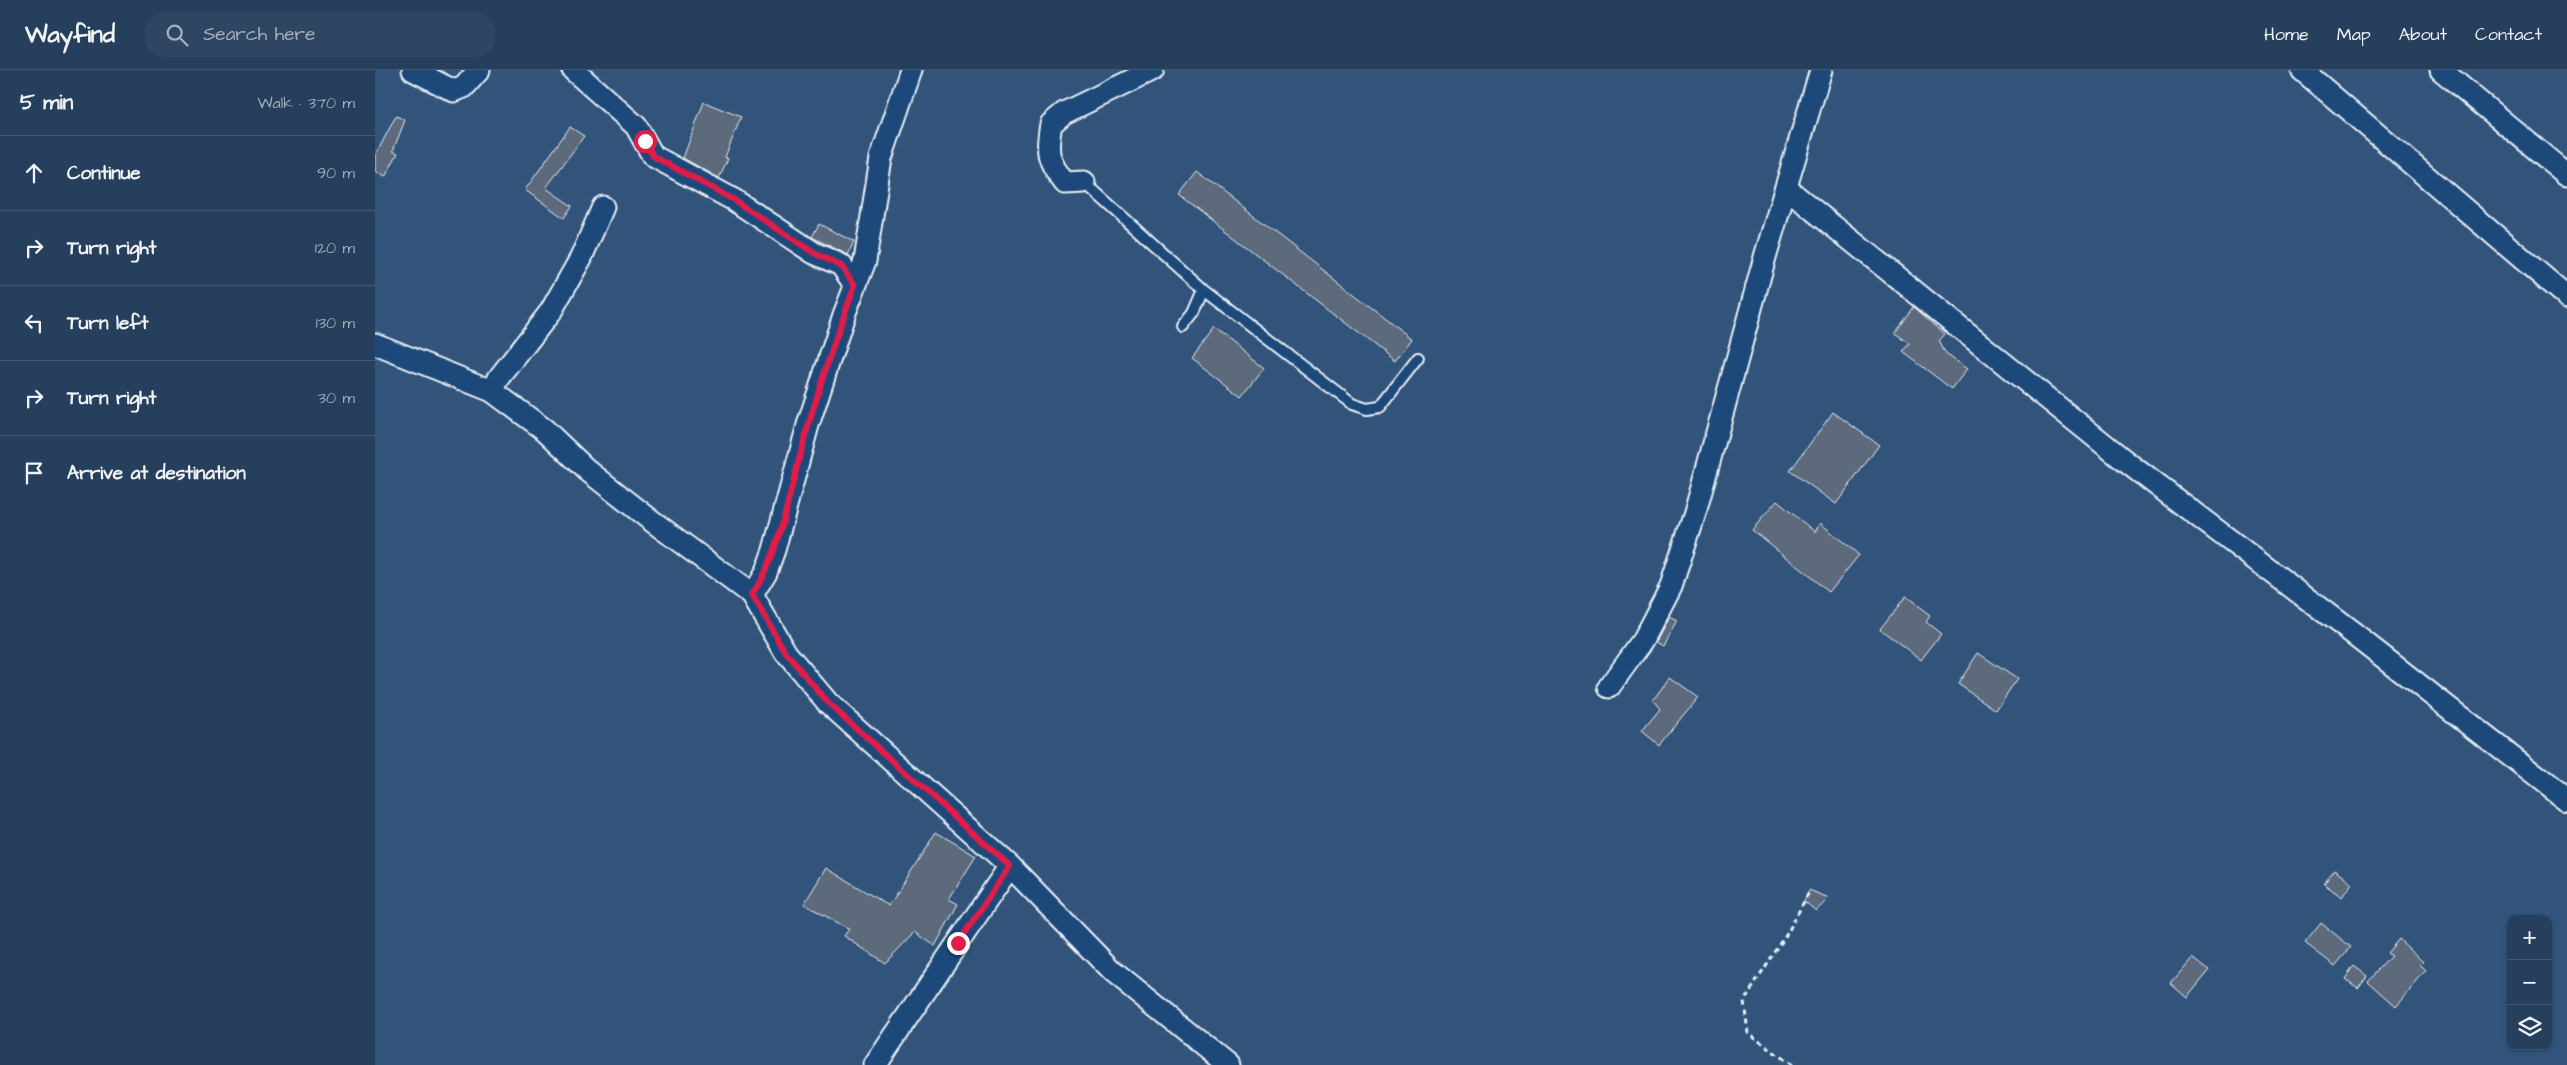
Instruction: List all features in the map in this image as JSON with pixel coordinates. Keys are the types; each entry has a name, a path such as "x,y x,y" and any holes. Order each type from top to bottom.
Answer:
{"street":[{"path":"413,70 454,91 464,87 479,70"},
{"path":"573,70 636,126 653,156 734,200 814,253 841,266 855,285"},
{"path":"752,595 766,572 774,550 808,425 855,285 865,261 881,158 911,70"},
{"path":"1084,182 1065,183 1053,168 1048,156 1051,124 1064,113 1153,70"},
{"path":"1609,687 1643,640 1671,586 1695,513 1821,70"},
{"path":"2302,70 2567,297"},
{"path":"2441,70 2567,175"},
{"path":"1786,188 2125,461 2567,800"},
{"path":"492,391 499,378 551,311 581,258 603,207"},
{"path":"375,344 492,391 545,430 587,470 640,512 752,595 786,653 828,703 1010,866 1113,972 1227,1065"},
{"path":"875,1065 1010,866"}],"lane":[{"path":"1084,182 1204,290 1353,404 1367,409 1379,407 1418,358"},
{"path":"1183,326 1194,313 1204,290"}],"path":[{"path":"1792,1065 1748,1033 1744,1001 1788,932 1809,890"}],"building":[{"path":"704,102 741,117 725,157 728,158 719,178 683,158"},
{"path":"396,116 405,120 393,151 398,153 385,177 375,171 375,156"},
{"path":"570,127 584,136 546,188 572,206 564,218 525,190"},
{"path":"1197,172 1412,339 1395,361 1179,195"},
{"path":"819,224 854,242 848,255 812,237"},
{"path":"1914,307 1945,334 1939,341 1946,354 1967,369 1952,389 1903,352 1910,344 1895,333"},
{"path":"1214,329 1264,368 1242,396 1192,358"},
{"path":"1833,412 1879,445 1836,504 1790,471"},
{"path":"1777,501 1815,532 1820,523 1859,555 1829,592 1752,530"},
{"path":"1905,597 1930,616 1926,622 1941,634 1921,660 1880,629"},
{"path":"1669,617 1677,621 1663,646 1656,642"},
{"path":"1978,653 2017,679 1996,710 1958,684"},
{"path":"1670,677 1698,697 1659,745 1642,731 1660,709 1653,700"},
{"path":"936,832 976,856 949,899 958,904 935,946 915,932 885,963 844,936 849,929 804,904 826,868 889,906"},
{"path":"2334,870 2352,883 2342,897 2324,884"},
{"path":"1809,890 1829,898 1816,911 1804,901"},
{"path":"2321,923 2351,947 2335,966 2305,943"},
{"path":"2399,939 2423,962 2420,965 2426,971 2396,1006 2368,981 2391,956 2387,953"},
{"path":"2193,957 2209,970 2187,997 2171,983"},
{"path":"2354,966 2367,976 2358,988 2345,979"}],"route":[{"path":"645,141 653,156 734,200 814,253 841,266 855,285 808,425 774,550 766,572 752,595 786,653 828,703 1010,866 958,943"}]}
